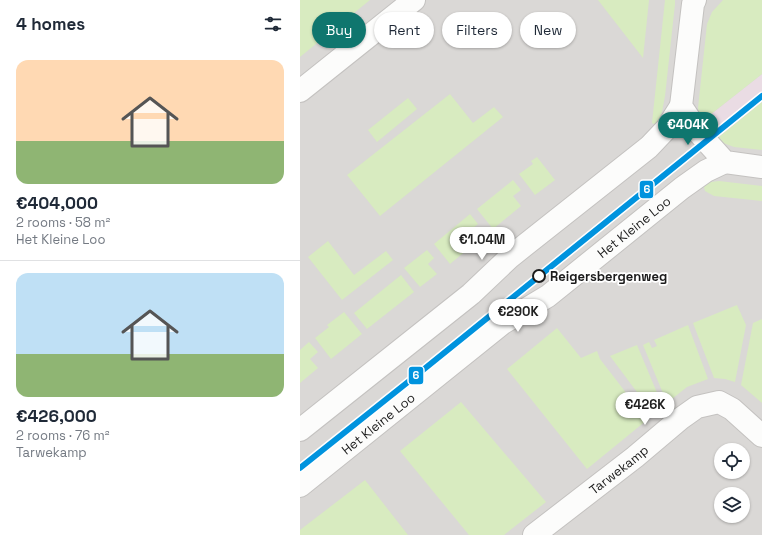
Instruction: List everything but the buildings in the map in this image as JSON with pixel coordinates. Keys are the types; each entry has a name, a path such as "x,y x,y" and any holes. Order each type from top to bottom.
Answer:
{"street":[{"path":"300,91 414,0"},
{"path":"300,430 471,294 510,257 649,147 667,128 681,106 693,4 695,0"},
{"path":"681,106 699,133 725,162 762,167"},
{"name":"Het Kleine Loo","path":"300,486 503,323 548,296 682,188 706,172 725,162"},
{"name":"Tarwekamp","path":"534,535 635,457 697,406 719,402 732,409 762,436"}],"shaded area":[{"path":"300,0 762,0 762,535 300,535"},
{"path":"762,74 762,102 715,140 701,122"}],"green space":[{"path":"300,0 370,0 355,12 312,12 312,47 300,57"},
{"path":"598,0 649,0 643,58"},
{"path":"665,0 675,0 675,4 665,96 662,112 656,125 652,123"},
{"path":"723,0 762,0 762,74 701,122 698,108 707,24 712,12"},
{"path":"450,94 473,123 494,107 503,117 380,216 347,175"},
{"path":"408,98 417,109 377,142 368,130"},
{"path":"762,102 762,150 734,147 715,140"},
{"path":"537,157 555,180 535,195 519,174 533,164 531,161"},
{"path":"513,180 521,190 513,196 521,206 493,229 477,209"},
{"path":"719,181 762,186 762,201 714,196 705,191 703,183"},
{"path":"470,214 478,224 470,231 478,241 450,264 434,244"},
{"path":"328,241 354,275 386,251 393,260 342,300 308,257"},
{"path":"427,250 434,258 428,264 437,274 420,287 404,268"},
{"path":"401,275 414,292 367,329 354,313"},
{"path":"737,305 746,325 735,382 714,378 693,323"},
{"path":"344,312 362,334 331,359 315,338 329,327 327,325"},
{"path":"762,319 762,403 741,385 753,323"},
{"path":"688,325 708,379 687,387 667,403 643,345 649,342 652,348 657,346 654,340"},
{"path":"557,328 581,358 597,351 600,359 647,420 587,469 507,369"},
{"path":"309,342 318,352 310,359 318,368 300,383 300,350"},
{"path":"637,345 663,407 654,415 610,356"},
{"path":"461,402 546,502 504,535 469,535 400,451"},
{"path":"365,480 408,535 300,535 300,530"}],"transit line":[{"name":"6","path":"300,468 762,96"}],"place":[{"name":"Reigersbergenweg","path":"539,276"}]}
